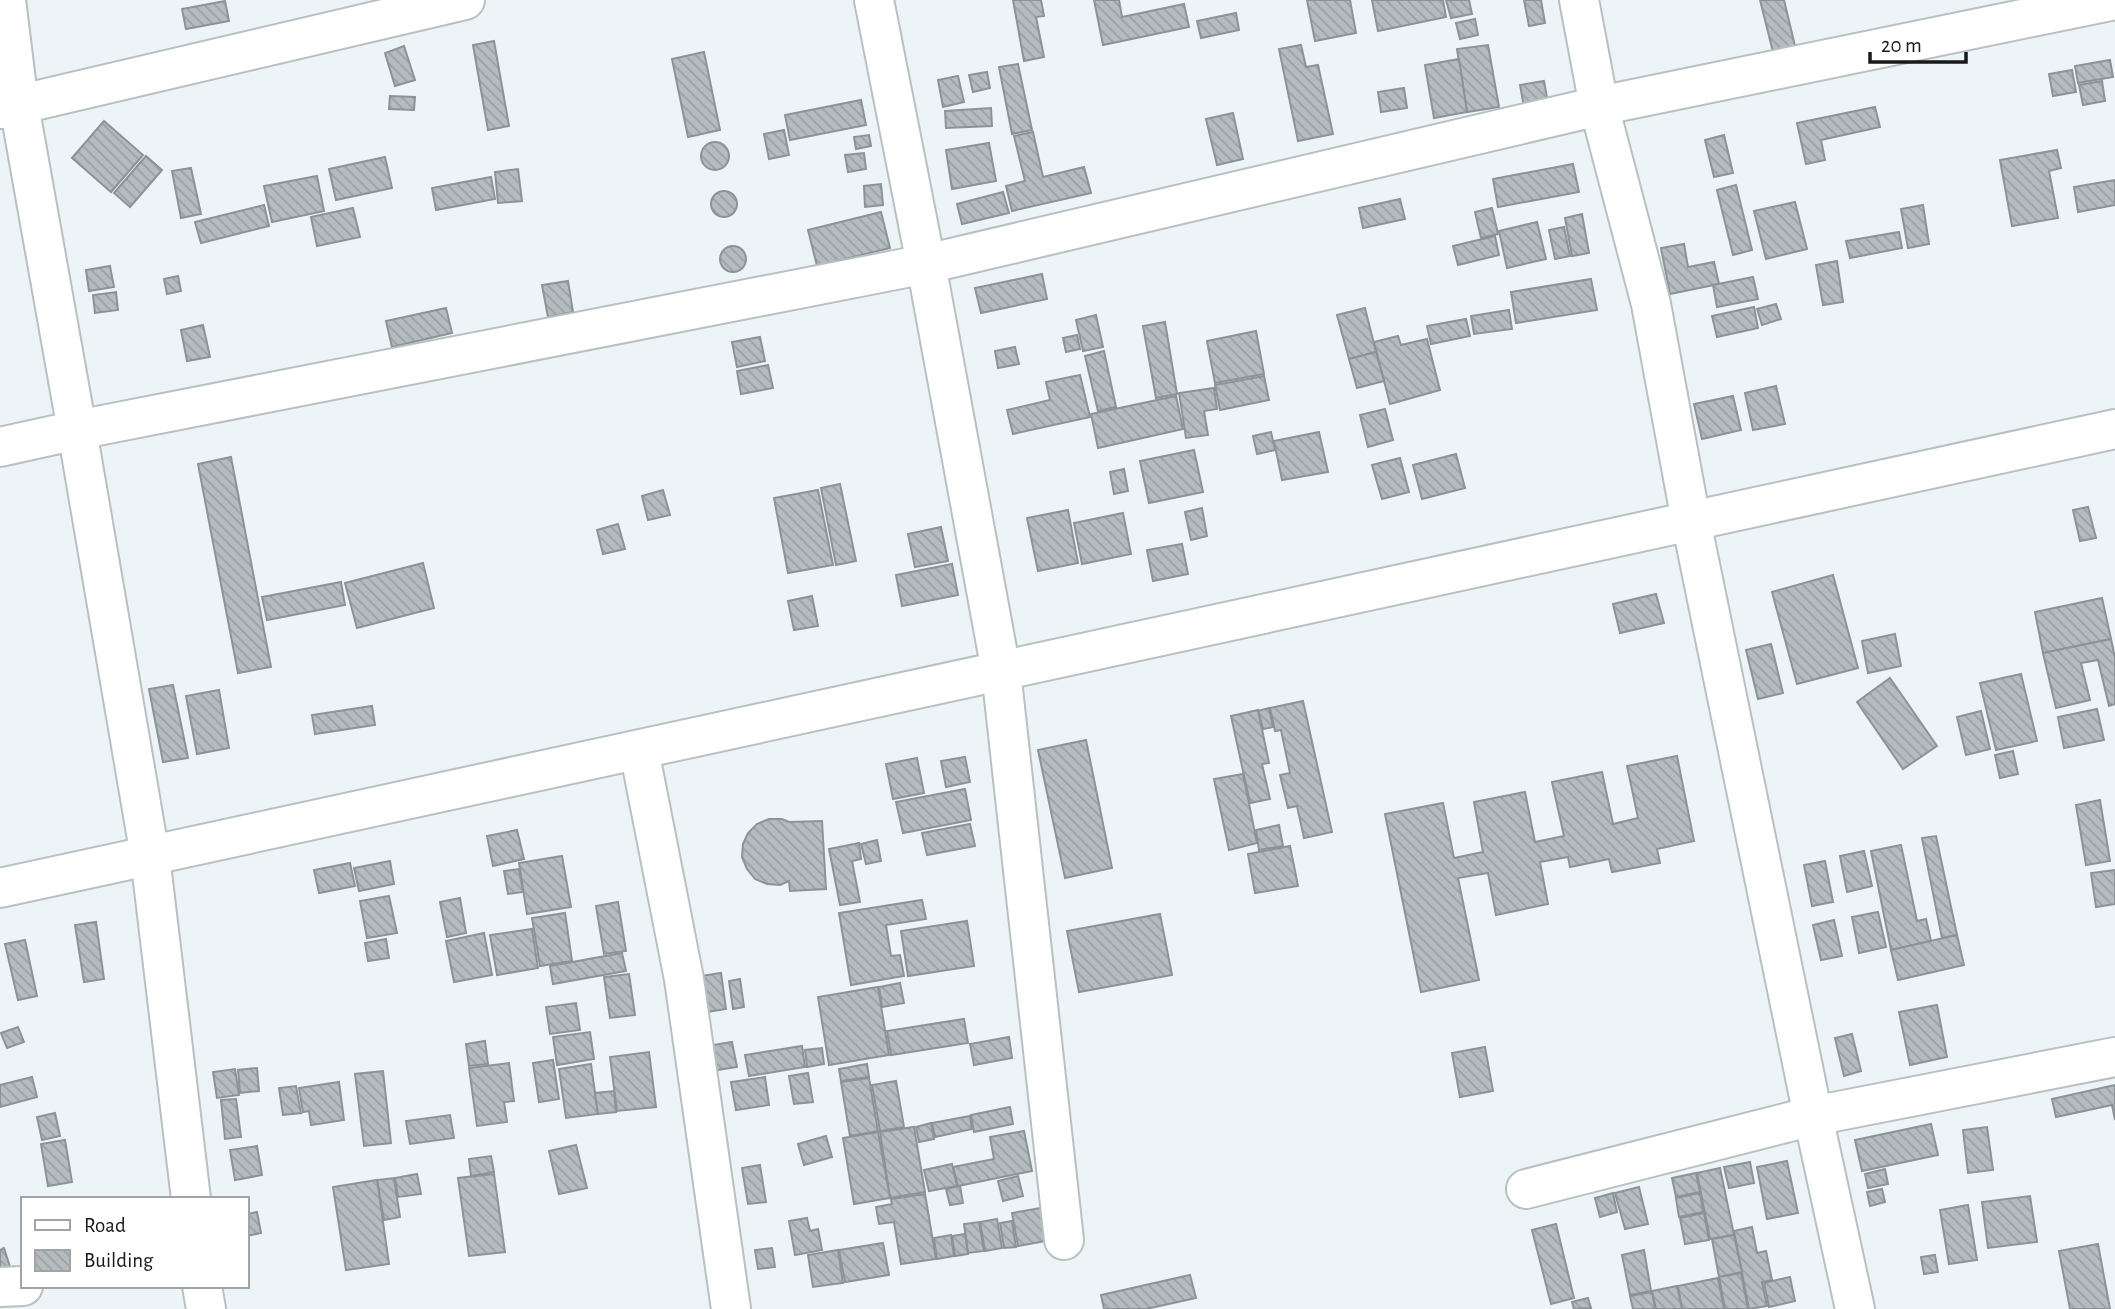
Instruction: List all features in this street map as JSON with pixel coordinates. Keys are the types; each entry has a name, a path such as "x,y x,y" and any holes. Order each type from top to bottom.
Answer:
{"street":[{"path":"6,0 6,102 77,430 150,856 191,1197"},
{"path":"6,102 465,0"},
{"path":"874,0 1002,671 1064,1240"},
{"path":"1579,0 1599,106 1651,304 1691,521 1855,1309"},
{"path":"0,447 926,264 1599,106 2115,0"},
{"path":"0,888 2115,429"},
{"path":"639,750 684,979 731,1309"},
{"path":"1527,1189 1813,1116 2115,1057"},
{"path":"0,1287 21,1286"},
{"path":"202,1288 206,1309"}],"building":[{"path":"1013,0 1041,0 1044,16 1036,17 1044,57 1024,61"},
{"path":"1094,0 1119,0 1122,17 1184,4 1189,27 1103,45"},
{"path":"1307,0 1350,0 1356,33 1315,41"},
{"path":"1372,0 1443,0 1446,17 1378,31"},
{"path":"1446,0 1469,0 1472,14 1451,18"},
{"path":"1524,0 1541,0 1545,23 1529,26"},
{"path":"1760,0 1784,0 1796,50 1774,56"},
{"path":"225,1 229,21 186,29 182,9"},
{"path":"1236,13 1239,30 1201,38 1197,21"},
{"path":"1475,19 1478,35 1460,39 1456,23"},
{"path":"494,41 509,126 488,130 473,45"},
{"path":"1301,45 1306,67 1318,65 1333,134 1298,141 1279,49"},
{"path":"1488,45 1499,107 1467,112 1457,49"},
{"path":"404,46 415,80 395,86 385,53"},
{"path":"704,52 720,130 688,137 672,59"},
{"path":"1459,59 1467,112 1434,118 1425,65"},
{"path":"2110,60 2113,77 2078,83 2075,66"},
{"path":"1018,64 1032,130 1012,134 999,67"},
{"path":"2072,70 2076,92 2053,96 2049,74"},
{"path":"987,72 990,88 973,92 969,75"},
{"path":"958,76 964,102 943,107 938,80"},
{"path":"1544,81 1548,103 1524,107 1520,85"},
{"path":"2102,81 2105,101 2083,105 2079,85"},
{"path":"1404,88 1407,108 1381,112 1378,92"},
{"path":"390,96 415,97 414,110 389,109"},
{"path":"861,100 866,125 790,140 785,115"},
{"path":"1875,107 1880,127 1821,140 1825,160 1806,164 1797,123"},
{"path":"991,108 992,126 946,128 945,111"},
{"path":"1233,113 1243,159 1217,165 1206,119"},
{"path":"104,121 143,155 111,192 72,158"},
{"path":"784,130 789,155 769,159 764,134"},
{"path":"1033,132 1043,177 1084,167 1091,193 1012,211 1006,186 1025,181 1014,136"},
{"path":"869,135 871,146 856,149 854,137"},
{"path":"1724,135 1733,173 1714,177 1705,140"},
{"path":"715,142 725,146 729,156 725,166 715,170 705,166 701,156 705,146"},
{"path":"989,143 996,181 952,189 946,150"},
{"path":"2057,150 2061,168 2049,171 2058,218 2012,226 2000,160"},
{"path":"864,153 866,169 848,172 845,155"},
{"path":"146,156 162,170 130,207 114,193"},
{"path":"385,157 392,188 336,200 329,169"},
{"path":"1573,164 1579,192 1498,207 1493,179"},
{"path":"191,168 201,214 181,218 172,171"},
{"path":"518,169 522,201 498,203 495,172"},
{"path":"317,176 324,211 272,222 264,186"},
{"path":"491,177 495,199 436,210 432,188"},
{"path":"2115,180 2115,205 2078,212 2074,187"},
{"path":"881,184 883,205 865,207 864,186"},
{"path":"1736,185 1752,250 1733,255 1717,190"},
{"path":"724,191 733,195 737,204 733,213 724,217 715,213 711,204 715,195"},
{"path":"1003,192 1009,213 962,224 957,204"},
{"path":"1400,199 1405,219 1363,228 1359,208"},
{"path":"1795,202 1807,249 1766,259 1754,211"},
{"path":"264,205 269,226 201,243 195,222"},
{"path":"1923,205 1929,244 1908,248 1901,209"},
{"path":"353,208 360,237 317,246 311,217"},
{"path":"1492,208 1498,234 1481,238 1475,212"},
{"path":"881,212 890,248 817,266 808,230"},
{"path":"1582,214 1589,253 1572,256 1565,218"},
{"path":"1537,222 1546,259 1507,268 1499,231"},
{"path":"1564,227 1570,256 1555,259 1549,230"},
{"path":"1899,232 1902,248 1850,258 1846,241"},
{"path":"1495,236 1499,255 1458,265 1453,246"},
{"path":"1684,244 1688,267 1714,262 1719,284 1670,294 1661,248"},
{"path":"733,246 742,250 746,259 742,268 733,272 724,268 720,259 724,250"},
{"path":"1837,261 1843,302 1823,305 1816,265"},
{"path":"110,266 114,287 89,291 86,270"},
{"path":"1042,274 1047,299 981,313 975,288"},
{"path":"178,276 181,291 167,294 164,279"},
{"path":"1753,277 1758,299 1717,307 1713,285"},
{"path":"1591,279 1597,310 1516,323 1511,292"},
{"path":"568,281 573,312 548,317 542,285"},
{"path":"116,292 118,310 95,313 93,295"},
{"path":"1776,304 1781,319 1762,325 1757,309"},
{"path":"1754,307 1758,328 1717,337 1712,316"},
{"path":"446,308 452,333 392,347 386,321"},
{"path":"1365,308 1376,352 1349,359 1337,315"},
{"path":"1509,310 1512,329 1474,334 1471,316"},
{"path":"1096,315 1103,347 1083,351 1076,320"},
{"path":"1466,319 1470,336 1431,344 1427,326"},
{"path":"1165,322 1177,394 1156,398 1143,326"},
{"path":"203,325 210,357 187,361 181,330"},
{"path":"1256,331 1264,374 1215,383 1207,341"},
{"path":"1077,335 1080,349 1066,352 1063,338"},
{"path":"1398,336 1401,345 1427,339 1440,390 1390,404 1374,342"},
{"path":"760,337 765,361 737,367 732,342"},
{"path":"1015,347 1019,364 998,368 995,351"},
{"path":"1104,351 1116,407 1098,411 1085,356"},
{"path":"1376,352 1384,381 1357,388 1349,359"},
{"path":"768,365 773,388 741,394 737,371"},
{"path":"1080,375 1090,417 1013,434 1007,410 1050,400 1046,382"},
{"path":"1264,376 1269,400 1220,410 1215,385"},
{"path":"1776,386 1785,424 1753,430 1745,393"},
{"path":"1214,388 1217,409 1204,411 1208,435 1186,438 1179,393"},
{"path":"1176,396 1183,429 1098,448 1091,414"},
{"path":"1733,396 1741,430 1702,439 1694,404"},
{"path":"1385,409 1393,440 1368,447 1360,415"},
{"path":"1271,432 1275,450 1257,454 1253,436"},
{"path":"1319,432 1328,472 1282,480 1274,441"},
{"path":"1194,450 1203,492 1149,503 1140,461"},
{"path":"1456,454 1465,488 1422,499 1413,465"},
{"path":"231,457 271,667 238,673 198,464"},
{"path":"1400,458 1409,492 1382,499 1372,465"},
{"path":"1124,469 1128,491 1114,494 1110,472"},
{"path":"840,484 856,561 836,565 821,488"},
{"path":"663,490 670,515 648,520 642,496"},
{"path":"818,490 833,565 788,573 774,498"},
{"path":"2088,507 2096,538 2080,541 2073,510"},
{"path":"1202,508 1207,536 1191,540 1185,512"},
{"path":"1068,510 1078,563 1038,571 1027,518"},
{"path":"1123,513 1131,554 1082,564 1074,523"},
{"path":"618,524 625,549 603,554 597,530"},
{"path":"941,527 948,561 915,567 908,534"},
{"path":"1182,544 1188,574 1153,581 1147,550"},
{"path":"423,563 434,608 357,628 345,583"},
{"path":"952,564 958,595 902,606 896,575"},
{"path":"1833,575 1858,668 1797,684 1772,592"},
{"path":"341,582 345,605 267,620 262,597"},
{"path":"1656,594 1664,623 1620,633 1613,604"},
{"path":"812,596 818,626 794,630 788,601"},
{"path":"2102,598 2111,639 2043,653 2035,612"},
{"path":"1895,634 1901,666 1868,673 1862,641"},
{"path":"2111,639 2115,658 2115,704 2109,706 2098,660 2081,663 2090,700 2056,708 2043,653"},
{"path":"1771,644 1783,693 1758,699 1746,650"},
{"path":"2021,674 2037,741 1996,750 1980,683"},
{"path":"1890,678 1937,746 1903,769 1857,702"},
{"path":"173,685 188,758 163,762 149,689"},
{"path":"219,690 229,748 197,754 186,696"},
{"path":"1303,701 1332,832 1304,838 1297,806 1288,808 1280,775 1290,773 1281,730 1275,731 1270,708"},
{"path":"372,706 375,725 315,734 312,715"},
{"path":"1269,708 1273,727 1263,729 1258,711"},
{"path":"2097,709 2104,740 2064,748 2058,717"},
{"path":"1258,710 1269,763 1262,764 1270,799 1250,803 1231,716"},
{"path":"1981,711 1990,749 1966,755 1957,717"},
{"path":"1086,740 1112,868 1065,878 1038,750"},
{"path":"2013,751 2018,774 2000,778 1995,755"},
{"path":"1677,756 1694,841 1657,849 1660,863 1612,872 1609,859 1570,867 1568,857 1540,862 1548,904 1496,915 1488,873 1458,878 1479,980 1421,992 1385,814 1443,803 1454,858 1483,852 1474,802 1525,792 1535,842 1564,836 1552,782 1602,772 1613,824 1638,818 1627,766"},
{"path":"965,757 970,782 946,787 941,761"},
{"path":"917,758 924,793 893,799 886,764"},
{"path":"1243,774 1257,843 1229,850 1214,779"},
{"path":"965,789 971,820 903,833 896,802"},
{"path":"2100,800 2110,861 2086,865 2076,805"},
{"path":"769,819 789,822 822,821 826,889 790,891 789,881 780,885 755,879 742,857 743,844 748,833 757,824"},
{"path":"970,824 975,846 927,855 922,833"},
{"path":"1279,825 1283,846 1259,850 1256,830"},
{"path":"517,830 524,859 493,866 487,836"},
{"path":"1936,836 1957,935 1942,938 1922,838"},
{"path":"877,840 881,861 866,864 861,844"},
{"path":"859,843 861,859 852,861 860,902 840,905 829,849"},
{"path":"1901,845 1917,921 1926,919 1931,941 1891,950 1871,851"},
{"path":"1290,846 1298,886 1255,893 1248,854"},
{"path":"1864,851 1872,886 1847,892 1840,856"},
{"path":"562,856 571,907 527,914 519,863"},
{"path":"390,861 394,884 359,891 354,868"},
{"path":"1825,861 1833,902 1812,906 1804,865"},
{"path":"350,863 355,886 319,893 314,870"},
{"path":"519,869 523,892 508,894 504,871"},
{"path":"2115,870 2115,904 2096,907 2091,873"},
{"path":"389,896 397,933 367,938 360,901"},
{"path":"460,898 466,933 447,937 440,902"},
{"path":"922,900 926,919 886,925 891,956 900,955 904,976 851,985 839,913"},
{"path":"618,902 626,951 604,954 596,906"},
{"path":"1878,912 1886,947 1859,953 1852,917"},
{"path":"565,913 572,961 540,966 532,918"},
{"path":"1160,914 1172,975 1079,992 1067,931"},
{"path":"1834,920 1842,956 1821,960 1813,925"},
{"path":"967,921 974,966 908,976 901,931"},
{"path":"96,922 104,979 84,982 75,925"},
{"path":"532,929 538,968 497,975 490,935"},
{"path":"484,933 492,975 454,982 446,941"},
{"path":"1957,935 1964,965 1898,980 1891,950"},
{"path":"386,939 389,958 368,961 365,943"},
{"path":"25,940 37,996 18,1000 5,944"},
{"path":"622,953 626,971 553,984 550,966"},
{"path":"721,973 726,1009 707,1012 701,976"},
{"path":"629,974 635,1015 610,1018 604,977"},
{"path":"740,979 744,1007 733,1009 729,981"},
{"path":"900,983 904,1003 882,1007 879,987"},
{"path":"878,987 889,1055 829,1065 818,997"},
{"path":"576,1003 580,1030 550,1034 546,1007"},
{"path":"1937,1005 1947,1057 1910,1065 1899,1012"},
{"path":"964,1019 968,1043 891,1055 887,1031"},
{"path":"18,1027 24,1042 7,1048 1,1033"},
{"path":"590,1032 594,1059 557,1065 553,1037"},
{"path":"1852,1034 1861,1071 1844,1076 1835,1038"},
{"path":"1009,1037 1012,1058 974,1065 970,1044"},
{"path":"485,1041 488,1064 469,1066 466,1044"},
{"path":"732,1042 737,1067 717,1070 713,1045"},
{"path":"802,1046 805,1067 749,1076 745,1055"},
{"path":"1485,1047 1493,1091 1460,1097 1452,1053"},
{"path":"822,1048 824,1064 807,1067 805,1050"},
{"path":"649,1052 656,1107 617,1111 610,1057"},
{"path":"553,1060 559,1099 539,1102 533,1063"},
{"path":"509,1063 514,1101 504,1102 507,1122 477,1126 469,1068"},
{"path":"591,1064 598,1114 566,1118 559,1069"},
{"path":"867,1064 869,1077 841,1081 839,1069"},
{"path":"257,1068 259,1091 240,1093 238,1070"},
{"path":"235,1069 239,1095 217,1098 213,1072"},
{"path":"383,1071 391,1143 364,1146 355,1074"},
{"path":"808,1073 813,1102 794,1104 789,1076"},
{"path":"32,1077 37,1097 0,1107 0,1085"},
{"path":"765,1077 769,1105 736,1110 731,1082"},
{"path":"869,1078 878,1131 850,1136 841,1082"},
{"path":"896,1081 904,1127 880,1131 872,1085"},
{"path":"339,1082 344,1120 311,1125 309,1111 303,1112 299,1088"},
{"path":"2115,1085 2115,1120 2112,1105 2056,1117 2052,1099"},
{"path":"296,1086 301,1113 283,1115 279,1088"},
{"path":"614,1091 616,1112 598,1114 595,1093"},
{"path":"236,1099 241,1137 225,1139 221,1100"},
{"path":"1010,1107 1013,1124 974,1132 971,1115"},
{"path":"55,1113 60,1136 42,1140 37,1117"},
{"path":"450,1115 454,1138 410,1144 406,1121"},
{"path":"970,1116 972,1129 935,1137 932,1123"},
{"path":"931,1123 934,1139 919,1142 916,1127"},
{"path":"1931,1124 1938,1155 1862,1171 1855,1140"},
{"path":"914,1127 925,1192 890,1198 880,1132"},
{"path":"1987,1127 1993,1170 1968,1173 1963,1130"},
{"path":"1024,1131 1032,1171 958,1186 953,1167 994,1159 990,1137"},
{"path":"878,1132 890,1198 854,1204 843,1138"},
{"path":"826,1136 832,1157 804,1165 798,1144"},
{"path":"65,1140 72,1182 48,1186 41,1144"},
{"path":"576,1145 587,1188 559,1194 549,1151"},
{"path":"257,1146 262,1175 235,1180 230,1150"},
{"path":"491,1156 494,1172 471,1176 469,1159"},
{"path":"1787,1161 1798,1213 1767,1219 1757,1167"},
{"path":"1750,1162 1754,1183 1729,1188 1724,1167"},
{"path":"952,1164 957,1186 929,1191 924,1170"},
{"path":"760,1165 766,1202 748,1204 742,1168"},
{"path":"1720,1168 1734,1235 1710,1239 1697,1173"},
{"path":"1885,1169 1888,1184 1868,1188 1865,1174"},
{"path":"1696,1173 1700,1192 1676,1197 1672,1178"},
{"path":"417,1174 421,1194 398,1197 395,1178"},
{"path":"494,1174 505,1252 469,1256 458,1178"},
{"path":"1018,1176 1023,1196 1003,1201 998,1181"},
{"path":"394,1178 400,1217 384,1220 377,1180"},
{"path":"377,1180 389,1264 346,1270 333,1187"},
{"path":"960,1186 963,1203 950,1205 946,1189"},
{"path":"1639,1187 1648,1224 1625,1229 1615,1193"},
{"path":"1882,1189 1885,1202 1870,1206 1867,1192"},
{"path":"1613,1193 1617,1212 1600,1217 1595,1198"},
{"path":"1700,1193 1703,1212 1679,1217 1676,1198"},
{"path":"925,1194 936,1259 901,1264 894,1222 879,1224 876,1207 892,1204 891,1199"},
{"path":"2030,1196 2037,1242 1988,1248 1982,1202"},
{"path":"1968,1205 1977,1260 1949,1264 1940,1210"},
{"path":"1041,1208 1046,1241 1018,1246 1012,1213"},
{"path":"257,1212 261,1233 248,1236 248,1214"},
{"path":"1704,1213 1709,1240 1685,1244 1680,1218"},
{"path":"807,1218 810,1231 818,1229 822,1250 795,1255 789,1221"},
{"path":"997,1219 1002,1248 985,1251 980,1222"},
{"path":"1012,1221 1016,1247 1004,1248 1000,1223"},
{"path":"979,1222 984,1251 968,1253 964,1224"},
{"path":"1556,1224 1574,1298 1551,1304 1532,1230"},
{"path":"1752,1227 1757,1253 1766,1251 1772,1280 1762,1282 1767,1306 1749,1309 1734,1231"},
{"path":"965,1234 968,1254 955,1256 952,1236"},
{"path":"951,1235 954,1256 937,1259 934,1238"},
{"path":"1734,1235 1742,1272 1719,1277 1712,1239"},
{"path":"883,1243 889,1275 845,1282 839,1250"},
{"path":"2098,1244 2110,1309 2070,1309 2059,1251"},
{"path":"4,1248 11,1270 0,1273 0,1250"},
{"path":"772,1248 775,1267 758,1269 755,1250"},
{"path":"838,1250 843,1283 813,1287 808,1255"},
{"path":"1644,1250 1651,1291 1630,1295 1622,1255"},
{"path":"1935,1255 1938,1272 1924,1274 1921,1257"},
{"path":"1741,1273 1748,1309 1725,1309 1719,1277"},
{"path":"1190,1275 1196,1298 1146,1309 1104,1309 1101,1295"},
{"path":"1790,1277 1795,1301 1769,1307 1764,1283"},
{"path":"1718,1278 1724,1309 1682,1309 1678,1286"},
{"path":"1677,1286 1682,1309 1656,1309 1652,1291"},
{"path":"1652,1292 1655,1309 1633,1309 1630,1296"},
{"path":"1588,1298 1591,1308 1574,1309 1572,1302"}]}
